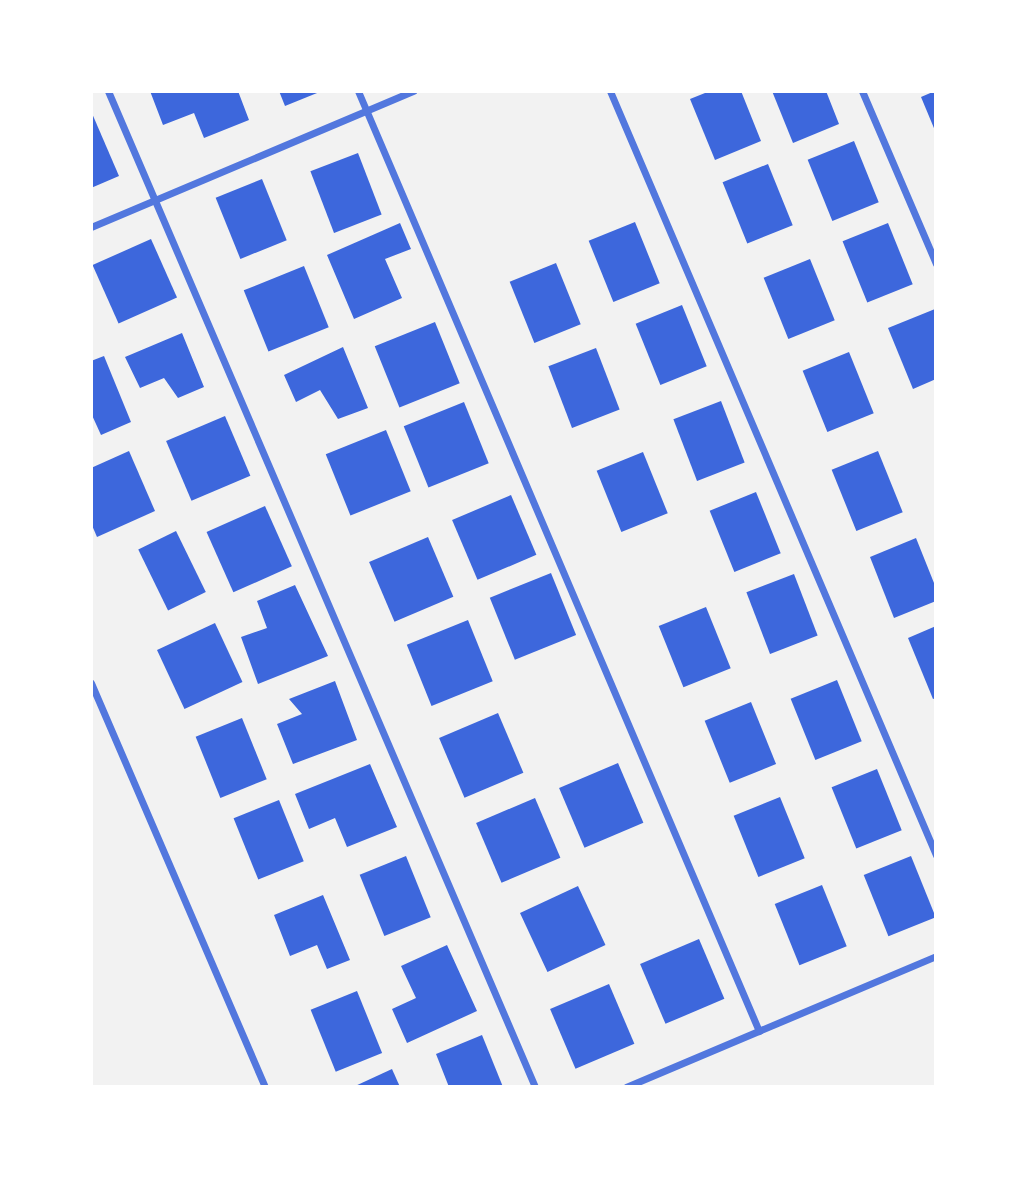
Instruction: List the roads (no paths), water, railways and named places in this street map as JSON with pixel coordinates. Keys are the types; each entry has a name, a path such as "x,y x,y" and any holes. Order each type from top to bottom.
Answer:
{"street":[{"path":"108,91 534,1087"},
{"path":"358,91 760,1031"},
{"path":"91,227 413,91"},
{"path":"610,91 936,856"},
{"path":"862,91 936,264"},
{"path":"91,683 265,1087"},
{"path":"626,1087 936,956"}]}
